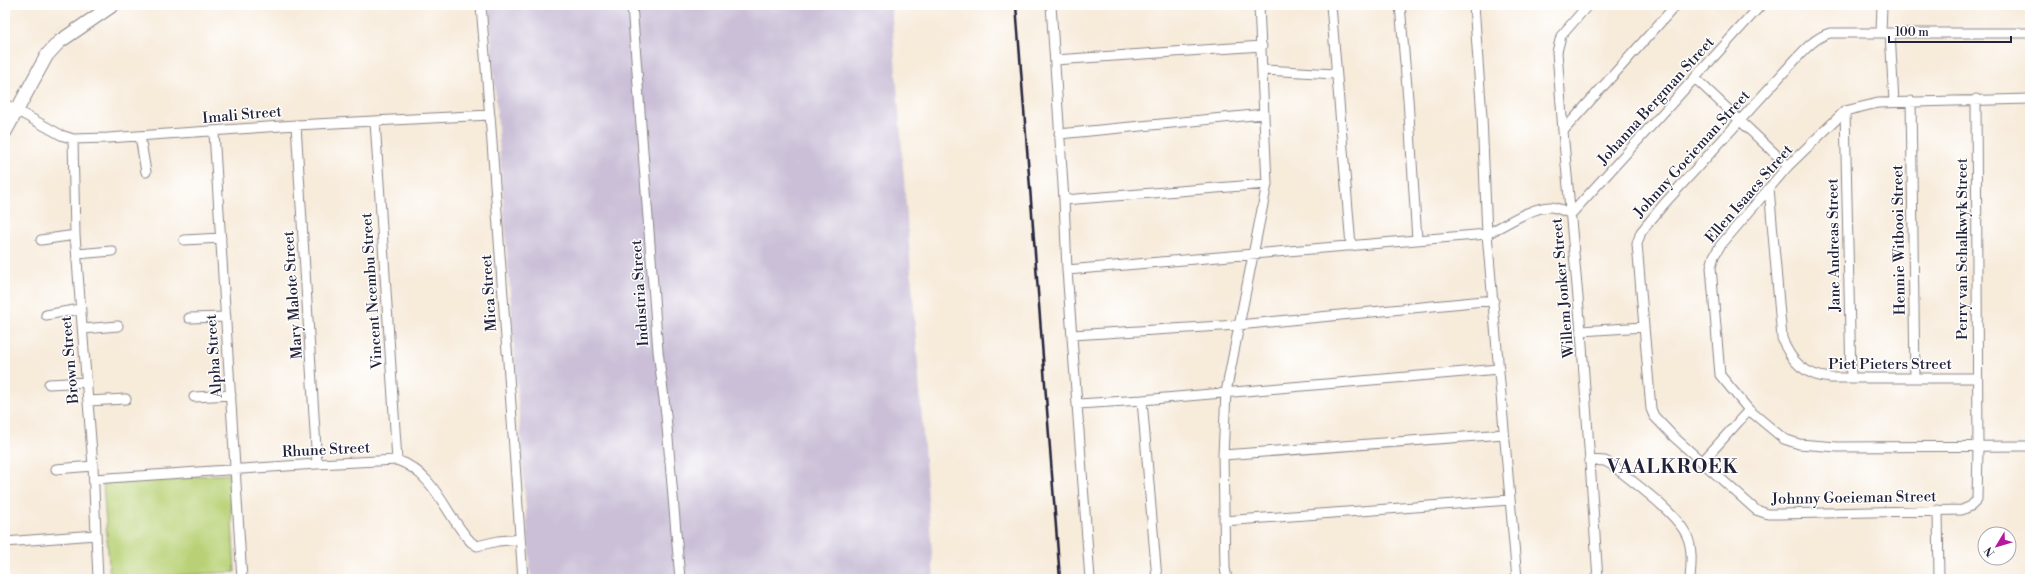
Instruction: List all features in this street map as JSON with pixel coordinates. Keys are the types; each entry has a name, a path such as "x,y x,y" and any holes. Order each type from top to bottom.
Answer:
{"street":[{"path":"5,132 18,111 43,61 53,48 113,5"},
{"name":"Mica Street","path":"481,5 523,579"},
{"name":"Industria Street","path":"632,5 658,350 666,415 680,579"},
{"path":"1051,5 1064,200 1067,270 1090,579"},
{"path":"1227,579 1225,568 1222,455 1226,392 1252,254 1264,207 1267,184 1259,5"},
{"path":"1331,5 1335,74 1351,246"},
{"path":"1400,5 1408,99 1416,240"},
{"path":"1474,5 1482,117 1487,234 1494,300 1517,579"},
{"name":"Willem Jonker Street","path":"1588,5 1559,41 1557,52 1562,131 1581,331 1598,579"},
{"path":"1562,131 1676,5"},
{"name":"Johanna Bergman Street","path":"1571,214 1696,79 1761,5"},
{"path":"1882,5 1894,102"},
{"name":"Johnny Goeieman Street","path":"1978,446 1977,500 1966,509 1768,514 1752,507 1660,423 1651,409 1637,244 1638,236 1664,204 1804,50 1823,35 1830,33 2030,34"},
{"path":"1055,60 1262,46"},
{"path":"1263,70 1335,74"},
{"path":"1696,79 1788,166"},
{"path":"1845,111 1878,103 1976,99 2030,99"},
{"name":"Perry van Schalkwyk Street","path":"1976,99 1976,378 1978,446"},
{"name":"Hennie Witbooi Street","path":"1911,101 1915,378"},
{"name":"Imali Street","path":"5,104 61,135 73,139 490,115"},
{"name":"Ellen Isaacs Street","path":"1845,111 1788,166 1720,246 1714,256 1711,268 1719,372 1725,383 1749,410 1778,435 1799,444 1837,447 2030,446"},
{"name":"Jane Andreas Street","path":"1845,111 1851,378"},
{"path":"1059,134 1264,114"},
{"name":"Vincent Ncembu Street","path":"375,121 397,460"},
{"name":"Mary Malote Street","path":"296,125 317,464"},
{"name":"Alpha Street","path":"214,132 242,579"},
{"path":"140,136 146,172"},
{"name":"Brown Street","path":"73,139 80,309 83,329 94,479 95,535 98,579"},
{"path":"1064,200 1267,184"},
{"name":"Piet Pieters Street","path":"1769,188 1782,338 1793,359 1813,375 1831,378 1976,378"},
{"path":"1067,270 1487,234 1535,210 1556,208 1571,214"},
{"path":"41,240 76,235"},
{"path":"184,240 221,238"},
{"path":"77,254 112,251"},
{"path":"1072,335 1238,325 1494,300"},
{"path":"46,315 80,309"},
{"path":"189,318 226,317"},
{"path":"83,329 118,326"},
{"path":"1581,331 1644,327"},
{"path":"1078,404 1142,400 1499,369"},
{"path":"50,384 87,382"},
{"path":"194,397 231,395"},
{"path":"88,401 126,399"},
{"path":"1142,400 1157,579"},
{"path":"1703,461 1749,410"},
{"path":"1222,455 1504,434"},
{"name":"Rhune Street","path":"94,479 397,460 408,464 419,472 434,487 471,542 477,546 498,541 520,539"},
{"path":"1590,460 1610,463 1678,523 1688,538 1690,545 1690,579"},
{"path":"56,468 93,466"},
{"path":"1224,522 1510,500"},
{"path":"1938,510 1939,579"},
{"path":"5,542 95,535"},
{"path":"1221,579 1225,568"}],"shaded area":[{"path":"489,5 891,5 934,579 531,579"}],"green space":[{"path":"229,474 235,572 110,579 103,483"}],"railway":[{"path":"1016,5 1060,579"}],"district":[{"name":"VAALKROEK","path":"1673,467"}]}
